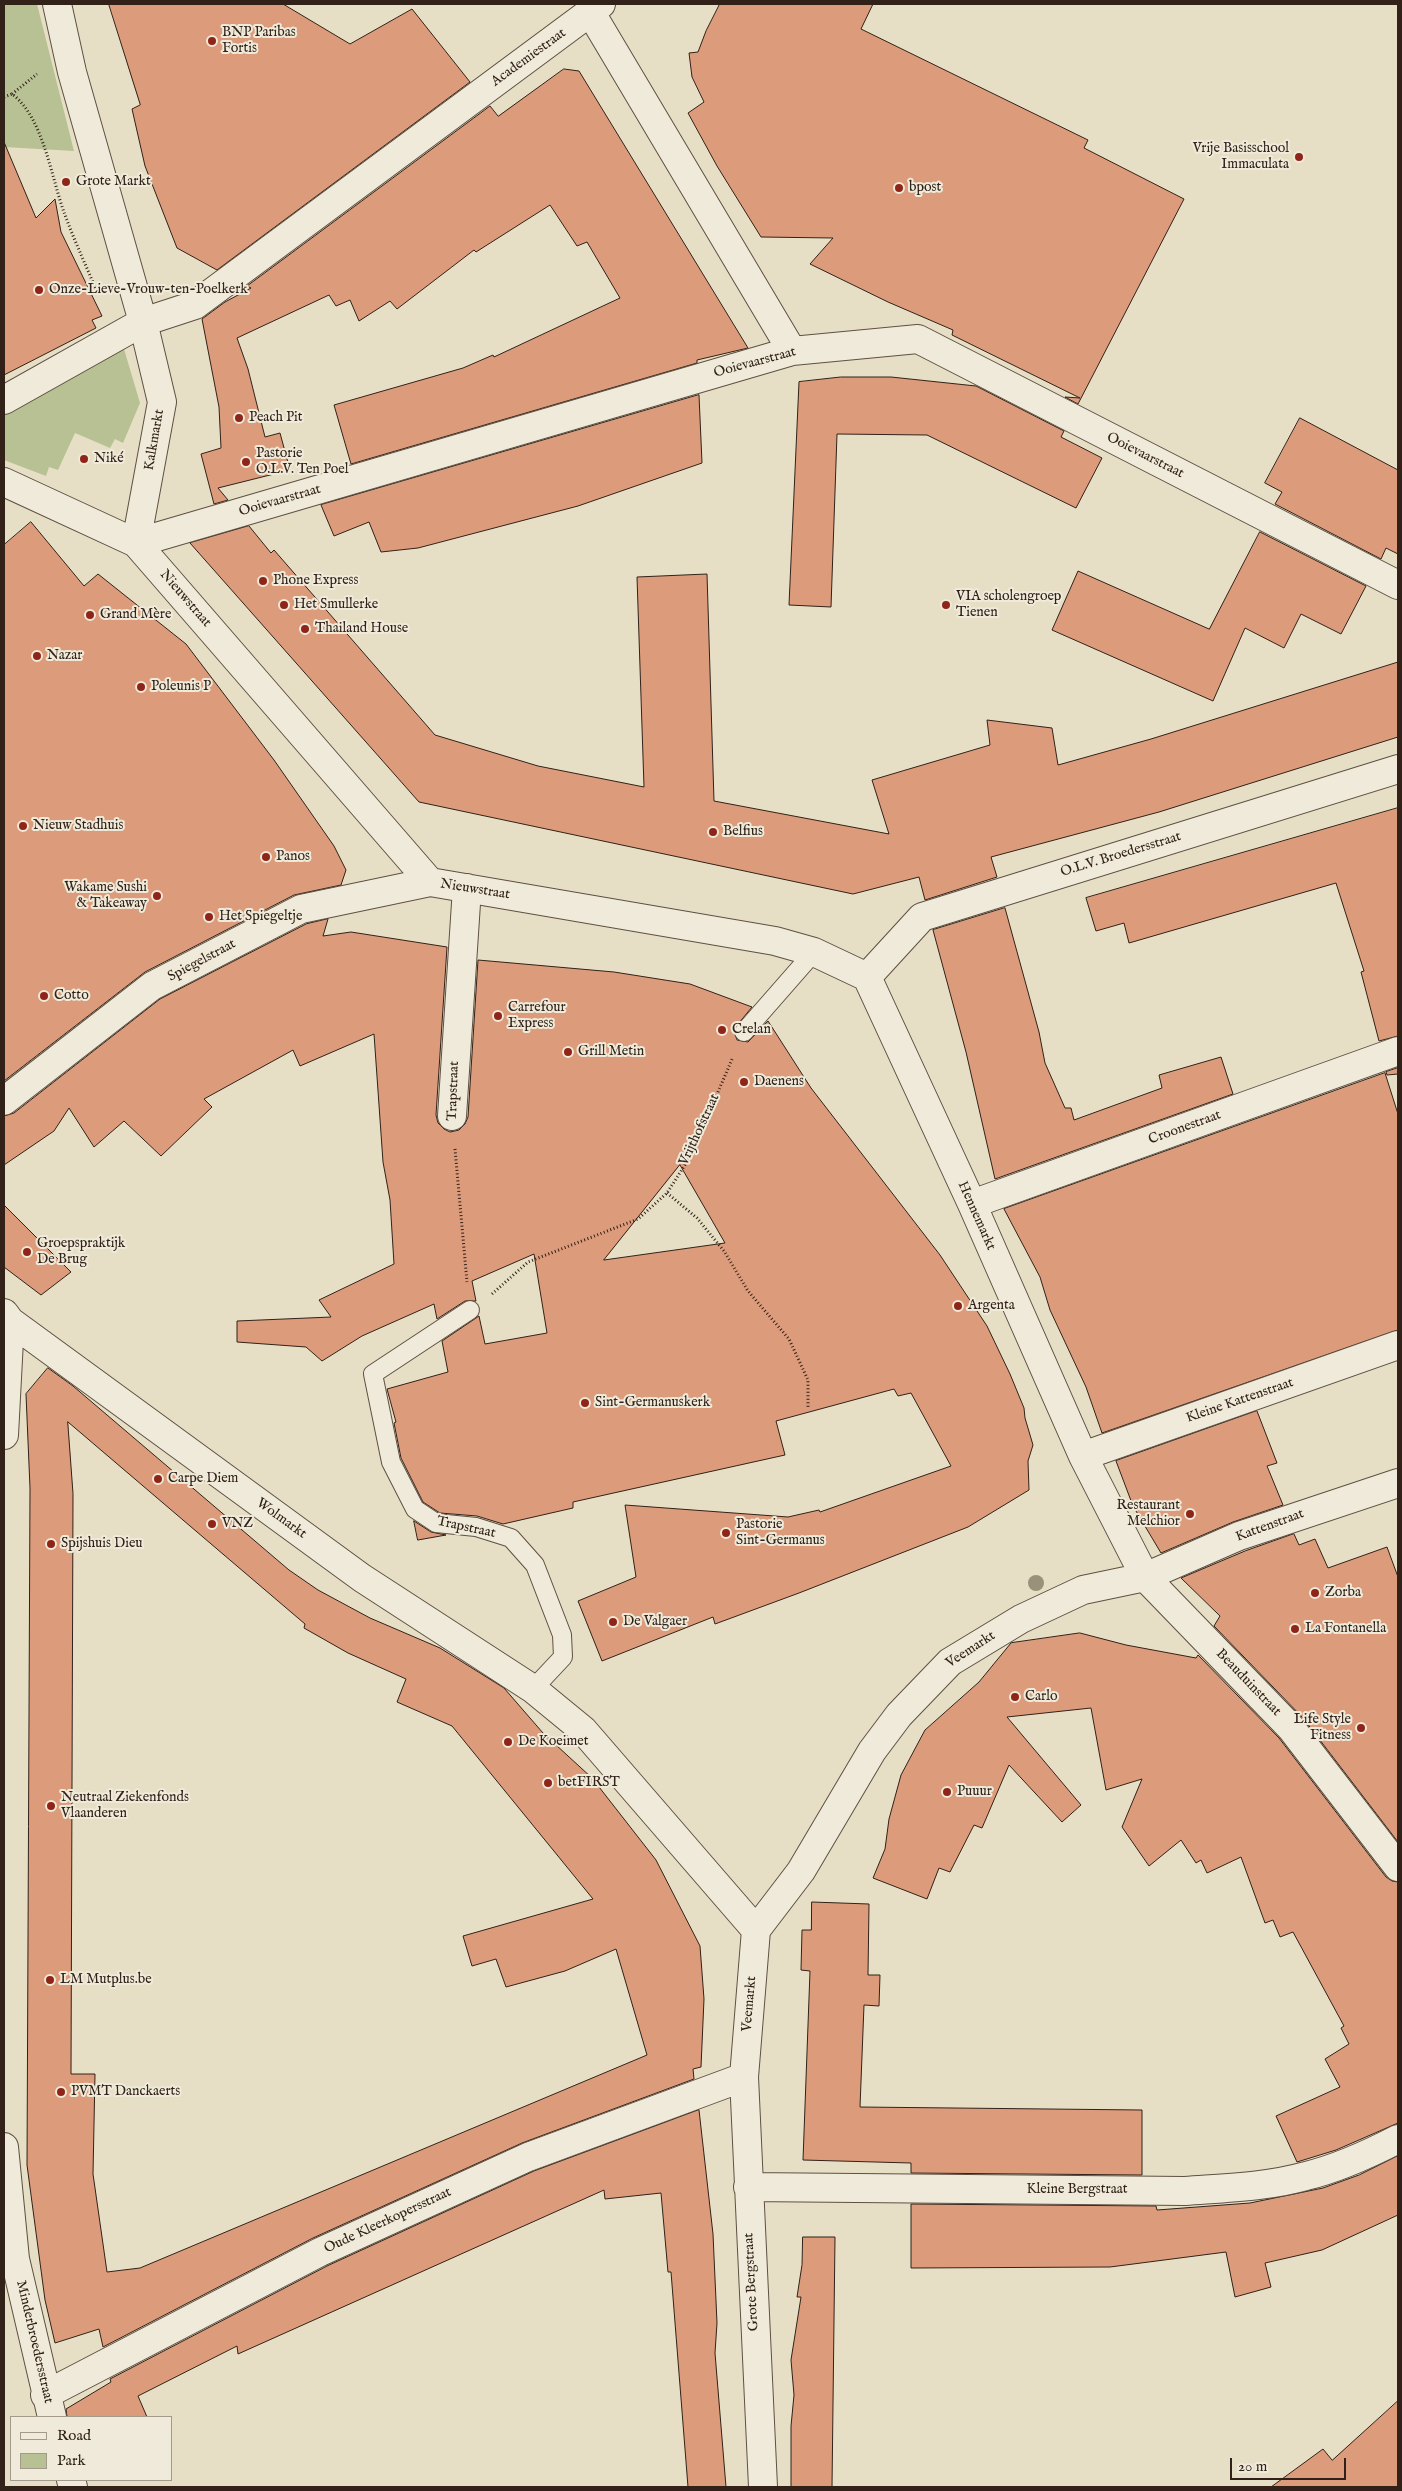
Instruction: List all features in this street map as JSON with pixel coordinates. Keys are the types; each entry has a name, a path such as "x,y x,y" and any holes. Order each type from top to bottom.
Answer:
{"street":[{"path":"4,400 143,322 72,72 57,4"},
{"name":"Academiestraat","path":"143,322 195,305 596,8 792,351"},
{"name":"Kalkmarkt","path":"136,543 162,402 143,322"},
{"name":"Ooievaarstraat","path":"136,543 792,351 918,340 1398,585"},
{"path":"4,482 136,543"},
{"name":"Nieuwstraat","path":"136,543 430,882 775,941 814,952 867,977"},
{"name":"O.L.V. Broedersstraat","path":"867,977 922,917 1398,769"},
{"name":"Spiegelstraat","path":"4,1101 152,986 283,918 301,909 430,882"},
{"name":"Trapstraat","path":"452,1116 467,888"},
{"name":"Hennemarkt","path":"867,977 972,1204 1083,1456"},
{"name":"Croonestraat","path":"972,1204 1398,1051"},
{"path":"4,1435 7,1317"},
{"name":"Wolmarkt","path":"7,1317 362,1578 533,1689"},
{"name":"Kleine Kattenstraat","path":"1083,1456 1398,1345"},
{"path":"1083,1456 1145,1577"},
{"name":"Kattenstraat","path":"1145,1577 1239,1536 1398,1483"},
{"name":"Beauduinstraat","path":"1145,1577 1291,1728 1398,1867"},
{"name":"Veemarkt","path":"744,2077 756,1930 801,1871 872,1751 899,1714 950,1662 1022,1619 1083,1590 1145,1577"},
{"path":"533,1689 583,1730 756,1930"},
{"name":"Grote Bergstraat","path":"744,2077 763,2487"},
{"name":"Oude Kleerkopersstraat","path":"48,2406 320,2252 528,2156 744,2077"},
{"name":"Kleine Bergstraat","path":"748,2187 1185,2191 1250,2186 1306,2177 1362,2158 1398,2139"},
{"name":"Minderbroedersstraat","path":"4,2147 15,2258 48,2406"}],"lane":[{"path":"744,1032 814,952"},
{"name":"Trapstraat","path":"470,1310 374,1374 391,1462 415,1509 436,1523 476,1527 511,1538 536,1565 562,1635 563,1657 533,1689"}],"path":[{"path":"4,97 12,94 24,102 44,147 65,214 116,338"},
{"name":"Vrijthofstraat","path":"470,1310 483,1302 528,1262 638,1219 667,1193 690,1157 744,1032"},
{"name":"Trapstraat","path":"452,1116 467,1284"},
{"path":"667,1193 697,1218 724,1251 748,1291 789,1339 808,1380 808,1408"}],"green space":[{"path":"4,4 37,4 74,151 4,147"},
{"path":"124,349 140,403 123,443 115,439 110,448 75,433 58,470 49,467 46,476 4,460 4,408"}],"building":[{"path":"109,4 283,4 350,44 412,9 470,82 217,270 177,248 145,166 132,109 140,105"},
{"name":"bpost","path":"720,4 873,4 861,29 1088,140 1084,148 1184,199 1078,404 1065,397 1080,398 952,335 953,330 888,302 810,264 833,238 761,237 717,166 688,113 704,102 692,77 689,53 698,52"},
{"path":"564,69 579,71 748,348 697,360 697,363 351,464 334,405 463,368 493,355 494,357 620,298 587,242 577,246 550,205 476,252 474,250 397,309 390,301 359,321 350,300 336,306 329,295 237,338 248,369 265,437 280,433 290,470 218,488 228,500 214,504 201,454 221,448 219,407 202,319 225,302 251,288 247,286 490,106 498,116"},
{"name":"Onze-Lieve-Vrouw-ten-Poelkerk","path":"4,142 36,218 55,199 61,232 102,316 92,320 96,328 4,375"},
{"path":"841,377 891,377 976,386 1064,431 1061,437 1102,458 1076,508 927,435 837,434 831,607 789,605 799,382"},
{"path":"699,395 702,463 578,506 418,548 381,552 369,522 334,536 321,505"},
{"path":"1300,418 1398,470 1398,554 1386,548 1381,559 1275,504 1282,492 1265,483"},
{"path":"31,522 84,586 98,574 186,644 274,760 334,846 346,870 341,885 294,895 145,972 4,1081 4,545"},
{"path":"249,526 271,553 274,550 435,735 538,766 644,787 637,577 707,574 714,801 889,834 872,780 990,745 987,720 1052,728 1058,765 1151,739 1398,662 1398,737 1159,812 991,857 997,877 925,900 919,877 853,894 419,802 190,543"},
{"path":"1260,532 1366,586 1341,634 1301,614 1284,648 1245,628 1213,701 1052,630 1078,571 1209,629"},
{"path":"1398,808 1398,1036 1379,1041 1361,972 1364,971 1336,883 1129,943 1124,923 1096,931 1086,898"},
{"path":"1005,908 1039,1032 1045,1063 1065,1108 1071,1108 1074,1120 1162,1088 1159,1075 1221,1057 1233,1094 995,1179 966,1052 933,930"},
{"path":"328,919 323,936 351,932 447,947 436,1115 438,1123 450,1132 459,1130 465,1124 468,1117 478,960 614,972 690,984 752,1007 734,1029 737,1040 748,1042 768,1021 811,1088 940,1255 987,1326 1024,1408 1033,1445 1028,1461 1029,1490 968,1527 715,1624 713,1617 602,1661 578,1601 636,1577 625,1505 788,1517 819,1510 820,1512 951,1466 911,1393 898,1396 894,1389 776,1421 785,1455 573,1502 573,1508 503,1524 477,1516 440,1513 423,1502 401,1458 394,1423 396,1422 387,1389 448,1372 442,1341 479,1316 485,1344 547,1333 534,1254 472,1281 476,1301 465,1301 437,1319 434,1304 362,1336 322,1361 306,1347 237,1342 237,1321 331,1317 319,1300 394,1264 390,1200 383,1162 374,1034 300,1066 293,1050 204,1099 212,1107 161,1156 124,1121 94,1147 69,1108 54,1131 4,1165 4,1116 14,1113 160,999 306,924","holes":["680,1165 725,1243 604,1260"]},
{"path":"1398,1068 1398,1074 1387,1075 1386,1072"},
{"path":"1385,1073 1398,1114 1398,1330 1102,1433 1086,1387 1050,1310 1040,1277 1004,1209"},
{"path":"4,1205 71,1272 41,1295 4,1267"},
{"path":"48,1368 73,1386 289,1570 318,1590 370,1618 440,1648 504,1688 543,1733 592,1778 656,1860 700,1946 704,1999 701,2067 693,2069 694,2079 522,2143 313,2238 103,2347 99,2329 55,2343 45,2300 27,2165 30,1488 26,1394","holes":["68,1422 305,1624 304,1628 348,1653 406,1679 397,1702 452,1726 593,1899 463,1936 472,1966 496,1959 506,1987 565,1971 616,1949 647,2055 140,2268 107,2272 93,2174 95,2074 71,2074 73,1494"]},
{"path":"1257,1411 1277,1463 1267,1466 1283,1505 1233,1522 1161,1553 1133,1506 1116,1461"},
{"path":"414,1521 431,1532 446,1535 418,1540"},
{"path":"1294,1534 1299,1545 1315,1539 1328,1568 1387,1547 1398,1577 1398,1842 1303,1718 1214,1626 1220,1616 1181,1578 1245,1551"},
{"path":"1080,1633 1126,1645 1196,1658 1198,1655 1279,1738 1386,1877 1398,1882 1398,2123 1336,2150 1297,2162 1276,2116 1340,2087 1325,2059 1349,2044 1341,2028 1344,2026 1293,1932 1280,1937 1273,1920 1265,1923 1241,1857 1207,1873 1201,1860 1196,1863 1181,1840 1149,1866 1122,1827 1142,1779 1106,1790 1091,1708 1007,1717 1081,1805 1062,1822 1009,1765 982,1828 974,1825 950,1872 939,1868 927,1899 873,1878 885,1849 889,1819 901,1775 925,1730 979,1682 1011,1643"},
{"path":"812,1902 869,1904 868,1975 880,1975 879,2006 864,2005 860,2107 1142,2110 1142,2175 911,2173 911,2163 803,2160 810,1971 801,1970 802,1930 811,1930"},
{"path":"699,2110 713,2234 717,2323 715,2353 726,2487 688,2487 671,2272 668,2272 661,2193 605,2199 604,2190 238,2354 237,2346 138,2396 147,2416 67,2416 66,2409 111,2382 110,2379 327,2266 534,2171"},
{"path":"1398,2156 1398,2215 1322,2250 1265,2263 1271,2287 1235,2297 1226,2252 1110,2267 911,2268 911,2204 1156,2206 1157,2210 1250,2203 1323,2188 1359,2175"},
{"path":"803,2237 835,2237 832,2487 791,2487 791,2426 794,2395 791,2360 801,2297 797,2297 802,2265"},
{"path":"1398,2401 1398,2487 1271,2487 1323,2449 1332,2460"}],"place":[{"name":"BNP Paribas Fortis","path":"212,41"},
{"name":"Vrije Basisschool Immaculata","path":"1299,157"},
{"name":"Grote Markt","path":"66,182"},
{"name":"bpost","path":"899,188"},
{"name":"Onze-Lieve-Vrouw-ten-Poelkerk","path":"39,290"},
{"name":"Peach Pit","path":"239,418"},
{"name":"Niké","path":"84,459"},
{"name":"Pastorie O.L.V. Ten Poel","path":"246,462"},
{"name":"Phone Express","path":"263,581"},
{"name":"Het Smullerke","path":"284,605"},
{"name":"VIA scholengroep Tienen","path":"946,605"},
{"name":"Grand Mère","path":"90,615"},
{"name":"Thailand House","path":"305,629"},
{"name":"Nazar","path":"37,656"},
{"name":"Poleunis P","path":"141,687"},
{"name":"Nieuw Stadhuis","path":"23,826"},
{"name":"Belfius","path":"713,832"},
{"name":"Panos","path":"266,857"},
{"name":"Wakame Sushi & Takeaway","path":"157,896"},
{"name":"Het Spiegeltje","path":"209,917"},
{"name":"Cotto","path":"44,996"},
{"name":"Carrefour Express","path":"498,1016"},
{"name":"Crelan","path":"722,1030"},
{"name":"Grill Metin","path":"568,1052"},
{"name":"Daenens","path":"744,1082"},
{"name":"Groepspraktijk De Brug","path":"27,1252"},
{"name":"Argenta","path":"958,1306"},
{"name":"Sint-Germanuskerk","path":"585,1403"},
{"name":"Carpe Diem","path":"158,1479"},
{"name":"Restaurant Melchior","path":"1190,1514"},
{"name":"VNZ","path":"212,1524"},
{"name":"Pastorie Sint-Germanus","path":"726,1533"},
{"name":"Spijshuis Dieu","path":"51,1544"},
{"name":"Zorba","path":"1315,1593"},
{"name":"De Valgaer","path":"613,1622"},
{"name":"La Fontanella","path":"1295,1629"},
{"name":"Carlo","path":"1015,1697"},
{"name":"Life Style Fitness","path":"1361,1728"},
{"name":"De Koeimet","path":"508,1742"},
{"name":"betFIRST","path":"548,1783"},
{"name":"Puuur","path":"947,1792"},
{"name":"Neutraal Ziekenfonds Vlaanderen","path":"51,1806"},
{"name":"LM Mutplus.be","path":"50,1980"},
{"name":"PVMT Danckaerts","path":"61,2092"}]}
